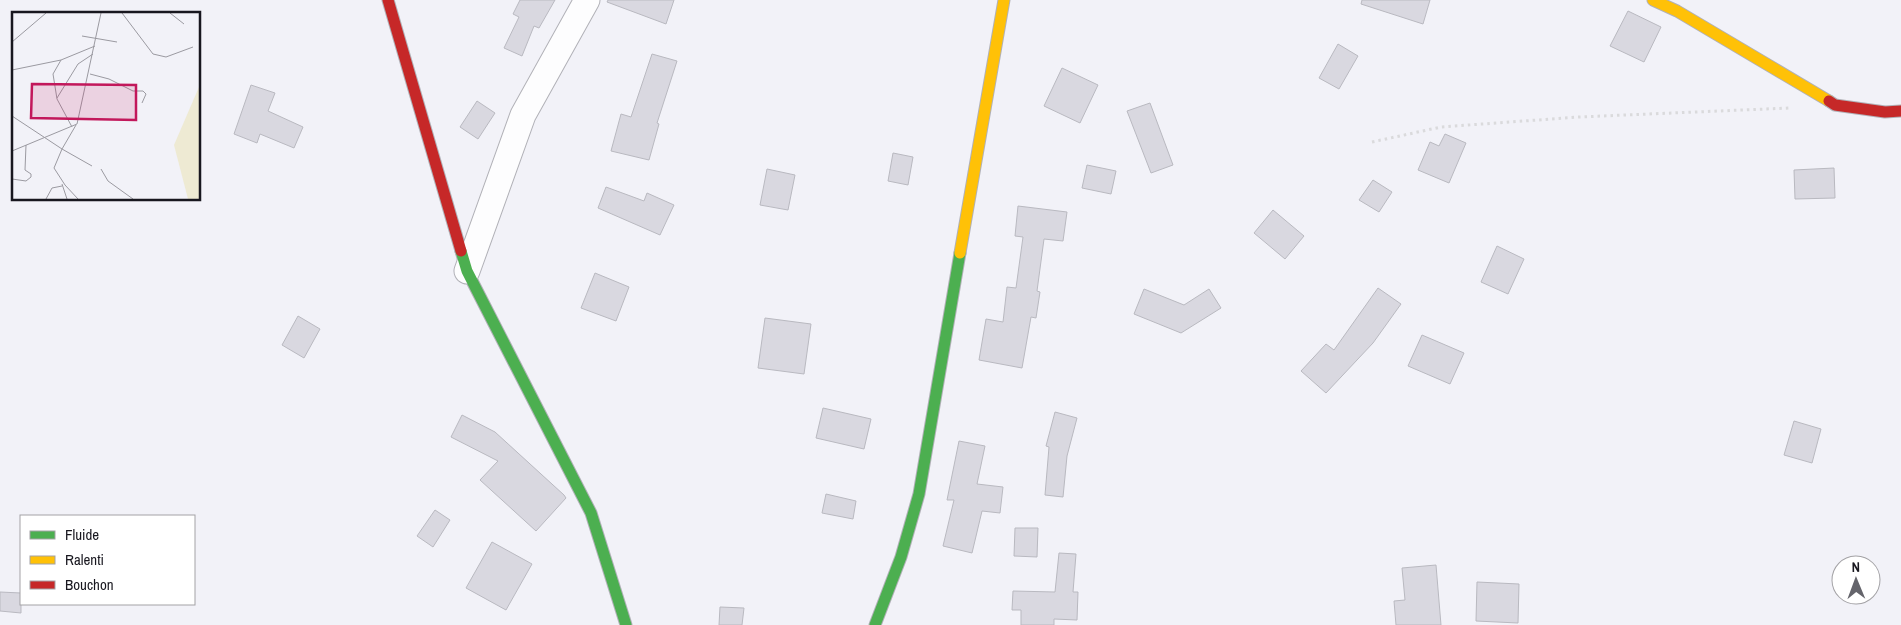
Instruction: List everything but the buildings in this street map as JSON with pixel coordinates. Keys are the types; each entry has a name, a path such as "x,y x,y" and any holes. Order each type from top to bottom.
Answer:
{"street":[{"path":"388,0 467,271 591,513 626,625"},
{"path":"467,271 523,115 587,0"},
{"path":"875,625 901,557 919,494 1004,0"},
{"path":"1653,0 1677,11 1835,105 1885,112 1901,111"}],"path":[{"path":"1372,142 1441,127 1579,117 1798,107"}],"traffic: fast":[{"path":"461,251 467,271 591,513 626,625"},
{"path":"875,625 901,557 919,494 960,253"}],"traffic: slow":[{"path":"960,253 1004,0"},
{"path":"1653,0 1677,11 1829,101"}],"traffic: jam":[{"path":"388,0 461,251"},
{"path":"1829,101 1835,105 1885,112 1901,111"}]}
